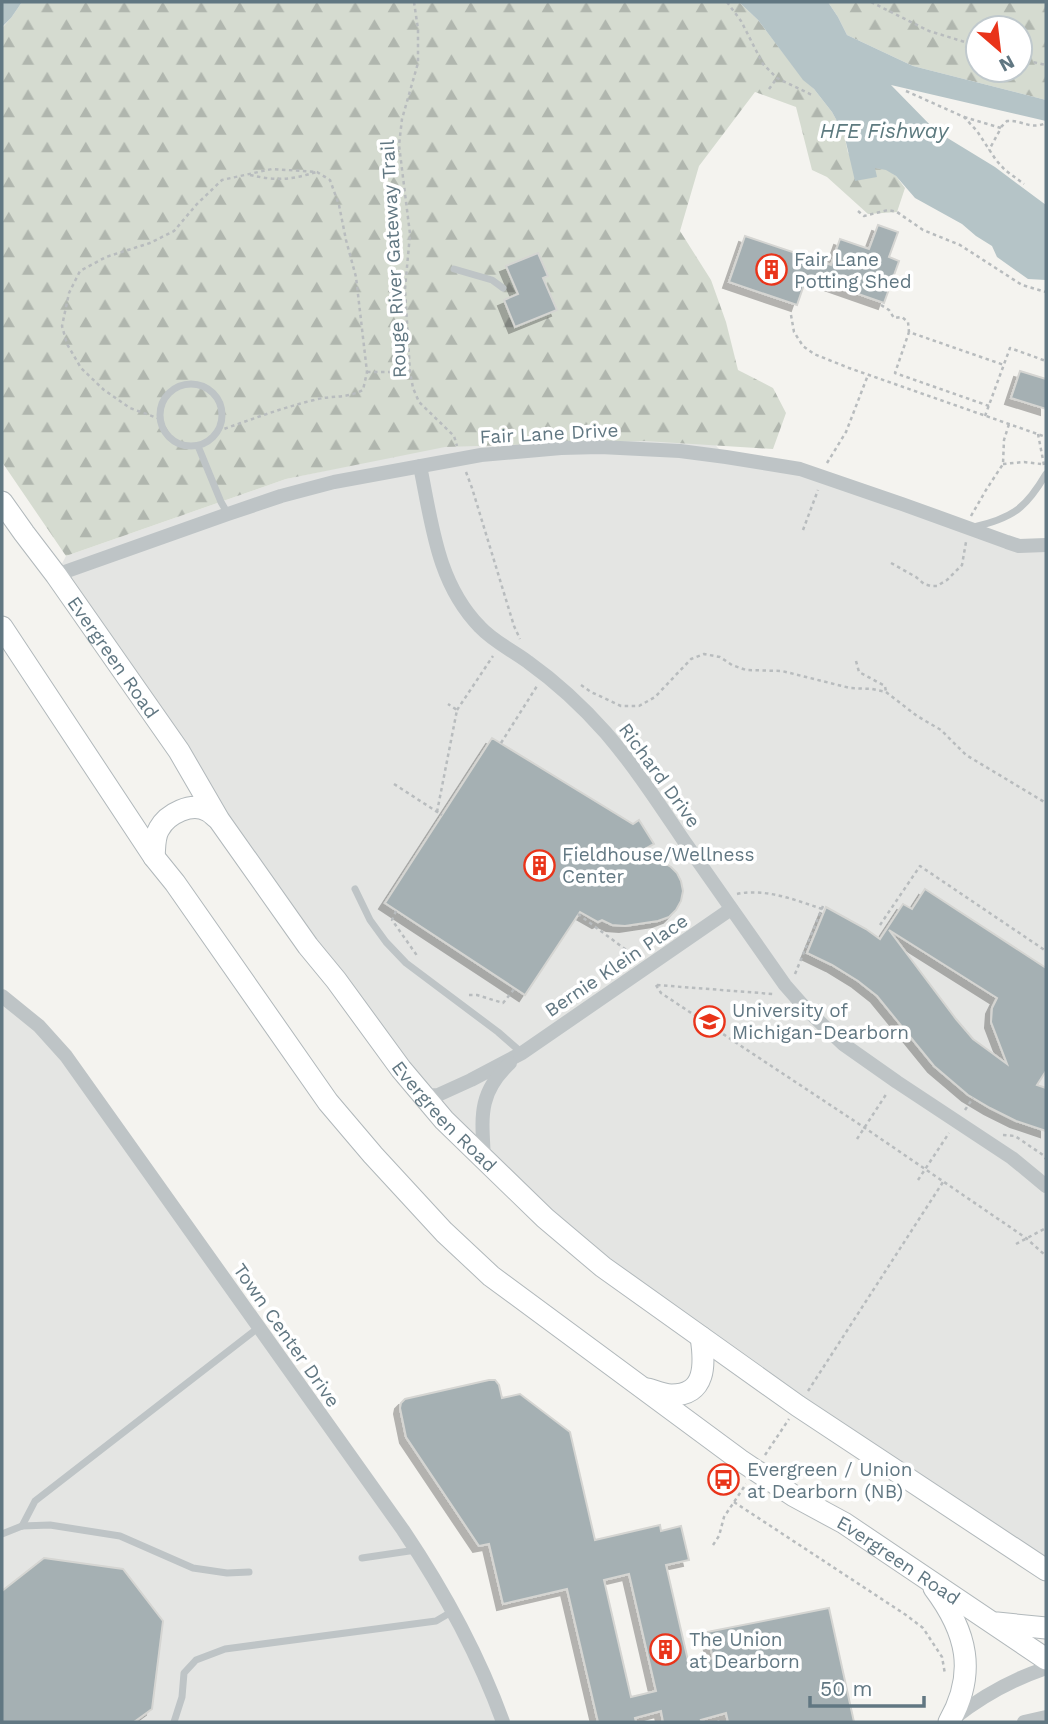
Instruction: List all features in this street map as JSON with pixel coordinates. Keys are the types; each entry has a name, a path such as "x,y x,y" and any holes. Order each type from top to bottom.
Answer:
{"street":[{"name":"Fair Lane Drive","path":"56,575 281,496 334,482 503,452 600,447 640,448 726,457 800,469 1019,546 1046,544"},
{"name":"Richard Drive","path":"420,466 437,552 447,579 461,603 492,638 545,675 605,732 732,902 785,985 825,1028 869,1063 1013,1158 1046,1186"},
{"name":"Evergreen Road","path":"2,502 179,751 219,820 308,946 444,1120 545,1218 603,1267 798,1406 1046,1570"},
{"name":"Evergreen Road","path":"2,627 154,857 328,1102 444,1232 491,1276 755,1470 794,1496 844,1523 1046,1659"},
{"path":"154,857 157,831 166,819 178,811 207,809 219,820"},
{"name":"Bernie Klein Place","path":"484,1158 482,1114 491,1085 506,1068 522,1053 732,902"},
{"name":"Town Center Drive","path":"2,996 39,1026 66,1056 416,1550 475,1653 503,1722"},
{"name":"Bernie Klein Place","path":"423,1096 438,1095 522,1053"},
{"path":"639,1387 669,1395 683,1393 695,1387 703,1374 701,1337"},
{"path":"927,1578 954,1618 965,1650 966,1672 963,1689 949,1722"},
{"path":"992,1622 1046,1628"},
{"path":"949,1722 1001,1686 1046,1668"},
{"path":"1024,1722 1046,1717"}],"lane":[{"path":"454,269 492,280 503,288"},
{"path":"191,384 211,391 222,410 218,430 206,443 198,446 177,443 162,429 160,408 164,398 172,390 191,384"},
{"path":"198,446 220,502 228,514"},
{"path":"968,529 1011,515 1027,503 1046,468"},
{"path":"355,888 370,920 406,963 522,1053"},
{"path":"22,1526 35,1501 258,1328"},
{"path":"2,1534 22,1526 50,1525 120,1536 193,1568 227,1573 250,1572"},
{"path":"362,1558 416,1550"},
{"path":"174,1722 182,1697 184,1673 196,1660 225,1649 436,1621 453,1611"}],"path":[{"name":"Rouge River Gateway Trail","path":"414,2 418,29 418,63 402,119 399,145 410,234 405,289 410,372 419,402 454,436 521,641"},
{"path":"727,2 741,21 762,64 777,78 813,95"},
{"path":"871,2 929,31 964,42"},
{"path":"769,89 777,78"},
{"path":"906,91 964,117 1001,128"},
{"path":"964,117 996,160 1024,184"},
{"path":"989,150 1007,121 1017,121 1028,126 1039,126 1046,122"},
{"path":"160,419 130,408 104,390 81,368 67,344 62,326 69,293 80,271 106,257 150,243 174,231 222,180 272,169 317,172 330,180 339,205 356,277 367,372 363,390 351,396 319,399 275,410 218,430"},
{"path":"247,174 272,180 296,179 317,172"},
{"path":"858,211 864,216 888,209 897,212 923,230 968,250 1022,285 1046,292"},
{"path":"881,305 889,310 894,318 902,317 908,322 909,332 895,373 989,405"},
{"path":"791,315 794,332 803,346 814,354 1046,437"},
{"path":"909,332 1004,365"},
{"path":"985,416 1010,348 1046,360"},
{"path":"367,372 410,372"},
{"path":"825,466 846,432 869,375"},
{"path":"891,563 930,586 937,586 947,580 962,565 968,529 1003,464 1004,440 1009,424"},
{"path":"1003,464 1024,462 1046,468 1038,434"},
{"path":"803,530 819,487"},
{"path":"437,812 457,710 494,654"},
{"path":"572,679 591,692 621,706 639,706 655,697 691,659 704,654 720,657 746,670 782,671 850,688 886,692 916,716 941,730 966,755 1046,803"},
{"path":"856,661 859,672 886,686 886,692"},
{"path":"501,743 545,675"},
{"path":"447,704 457,710"},
{"path":"394,783 442,815"},
{"path":"880,925 920,866 1046,951"},
{"path":"732,902 743,892 765,893 823,907 793,978"},
{"path":"396,911 392,920 421,961 419,973"},
{"path":"578,914 639,960"},
{"path":"650,978 661,993 865,1128 1026,1238 1046,1256"},
{"path":"656,985 774,994"},
{"path":"452,998 477,995 503,1003 514,988"},
{"path":"858,1139 889,1090"},
{"path":"964,1112 973,1098"},
{"path":"918,1180 951,1130"},
{"path":"996,1135 1015,1136 1046,1159"},
{"path":"713,1545 719,1536 724,1517 943,1182"},
{"path":"1016,1244 1046,1228"},
{"path":"734,1502 923,1628 942,1657 947,1684"}],"shaded area":[{"name":"University of Michigan-Dearborn","path":"571,431 711,440 726,457 782,466 980,532 1046,544 1046,1565 606,1264 465,1134 339,977 56,575 66,556 286,479 427,449"},
{"path":"2,996 39,1026 403,1530 503,1722 2,1722"}],"green space":[{"path":"22,2 739,2 758,20 832,112 844,134 848,153 875,168 886,169 896,176 905,188 897,212 868,214 827,177 812,170 796,107 755,92 699,166 680,231 711,280 726,322 738,370 773,388 786,413 773,449 645,441 445,447 286,479 66,556 2,462 2,28"},
{"path":"828,2 1046,2 1046,100 983,84 1034,84 1034,14 964,14 964,79 913,66 847,35"}],"water":[{"path":"2,2 22,2 2,27"},
{"name":"HFE Fishway","path":"739,2 828,2 847,35 913,66 964,79 964,84 983,84 1046,100 1046,121 891,85 936,131 995,167 1046,205 1046,280 1028,279 997,257 992,246 962,224 915,198 896,176 886,170 875,168 877,177 855,181 844,134 832,112 814,89 803,80 758,20"}],"building":[{"path":"878,225 898,232 889,257 899,261 884,303 807,276 797,305 729,282 745,236 831,265 840,239 869,249"},
{"path":"538,253 548,276 543,278 557,310 515,327 504,300 518,294 506,266"},
{"path":"1020,371 1046,379 1046,409 1011,398"},
{"name":"Fieldhouse/Wellness Center","path":"492,738 633,824 639,820 654,844 625,860 664,863 677,873 683,891 676,910 669,917 658,921 625,926 612,925 602,920 598,922 580,912 525,995 385,903"},
{"path":"925,889 1046,968 1046,1071 1037,1085 1046,1088 1046,1131 1016,1121 968,1095 934,1066 877,996 832,965 807,953 826,907 880,939 903,904 912,909","holes":["889,930 997,998 992,1008 991,1022 1007,1064 973,1039"]},
{"path":"495,1380 502,1398 520,1394 570,1432 595,1540 660,1525 661,1531 681,1526 689,1560 666,1565 689,1665 713,1658 707,1632 829,1608 854,1722 728,1722 726,1713 701,1720 702,1722 663,1722 661,1711 635,1718 636,1722 598,1722 567,1589 503,1604 489,1544 479,1546 406,1437 400,1408 405,1399","holes":["629,1574 656,1691 631,1697 604,1580"]},
{"path":"44,1558 123,1569 163,1621 152,1709 134,1722 2,1722 2,1591"}],"place":[{"name":"Fair Lane Potting Shed","path":"771,270"},
{"name":"Fieldhouse/Wellness Center","path":"539,865"},
{"name":"University of Michigan-Dearborn","path":"709,1021"},
{"name":"Evergreen / Union at Dearborn (NB)","path":"724,1480"},
{"name":"The Union at Dearborn","path":"666,1650"}]}
